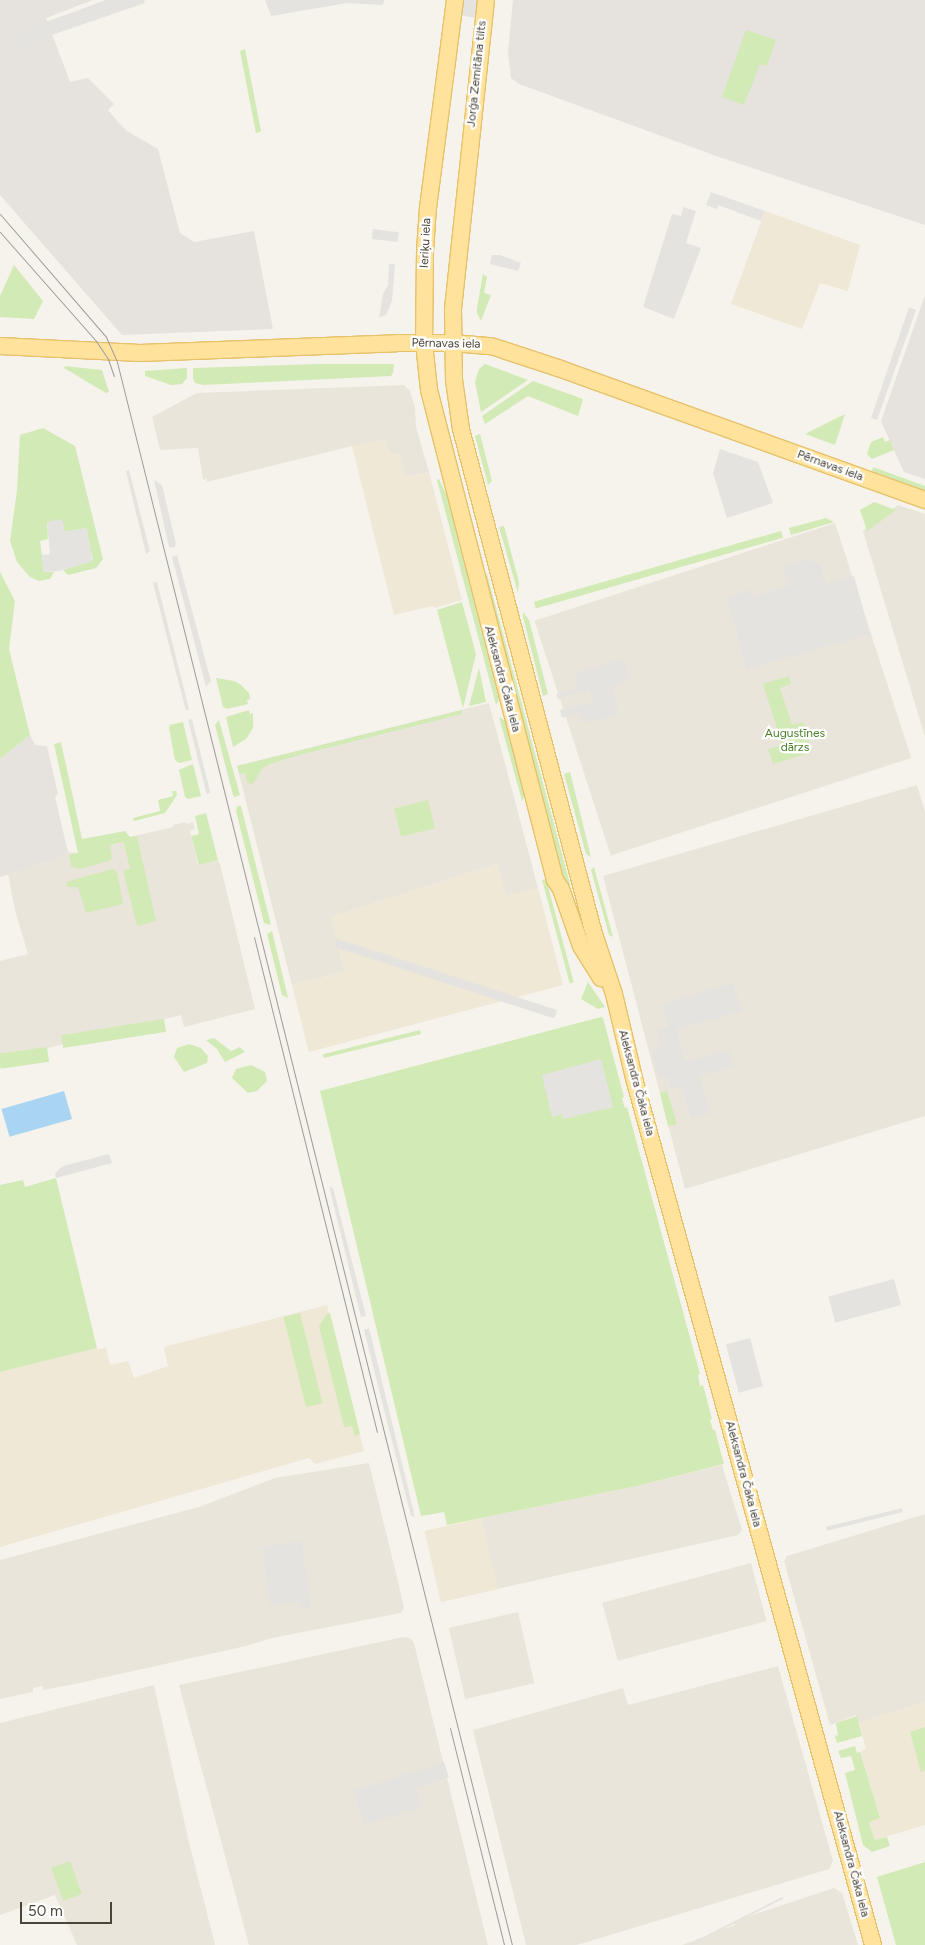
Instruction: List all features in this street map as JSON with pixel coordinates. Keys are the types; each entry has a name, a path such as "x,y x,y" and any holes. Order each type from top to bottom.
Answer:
{"main road":[{"name":"Ieriķu iela","path":"424,343 425,251 436,144 455,0"},
{"name":"Jorģa Zemitāna tilts","path":"453,343 455,281 486,0"},
{"name":"Pērnavas iela","path":"0,346 140,353 292,346 424,343 453,343 501,348 925,500"},
{"name":"Aleksandra Čaka iela","path":"424,343 429,390 424,414 436,460 449,472 555,880 581,946 614,1002"},
{"name":"Aleksandra Čaka iela","path":"453,343 454,380 461,430 614,1002 873,1945"}],"shaded area":[{"path":"0,0 93,0 46,18 70,82 88,78 114,104 108,110 118,122 127,131 158,149 180,233 194,242 254,231 273,329 122,335 0,195"},
{"path":"106,0 144,0 145,3 11,49 8,36"},
{"path":"265,0 384,0 383,5 347,3 271,16"},
{"path":"446,0 494,0 491,21 444,12"},
{"path":"513,0 925,0 925,225 719,157 519,84 511,78 508,53"},
{"path":"711,192 765,211 761,221 718,205 717,209 706,205"},
{"path":"683,207 696,211 686,243 701,248 674,319 643,307 672,214 681,216"},
{"path":"765,211 860,245 848,291 820,283 802,329 731,304"},
{"path":"373,229 399,232 398,242 372,239"},
{"path":"492,255 500,255 521,263 518,271 490,264"},
{"path":"389,264 395,264 392,301 386,315 379,318 383,294 388,285"},
{"path":"925,295 925,479 904,472 881,421"},
{"path":"909,307 916,310 877,420 871,418"},
{"path":"404,385 410,391 415,408 416,427 429,472 405,477 399,453 390,454 385,440 357,447 356,445 207,482 207,479 203,480 198,448 160,450 152,417 197,393"},
{"path":"386,440 390,454 399,453 405,477 429,472 462,600 434,608 433,606 394,615 352,446"},
{"path":"720,449 758,462 773,503 727,518 713,473"},
{"path":"129,470 150,551 146,554 126,471"},
{"path":"154,480 162,485 176,544 174,548 169,547"},
{"path":"898,505 925,514 925,737 863,531"},
{"path":"62,519 65,532 86,528 93,561 59,571 44,572 42,555 50,554 47,522"},
{"path":"835,523 911,758 611,856 534,621"},
{"path":"177,555 211,681 206,687 172,557"},
{"path":"808,560 819,564 827,584 854,576 870,634 747,669 726,598 752,589 755,597 789,585 783,566"},
{"path":"157,582 189,709 186,711 153,583"},
{"path":"624,659 630,679 612,686 619,715 590,722 581,720 578,713 562,718 560,710 593,702 589,690 558,699 556,694 576,689 576,673"},
{"path":"489,703 538,888 506,897 497,864 331,917 345,972 292,985 237,766"},
{"path":"192,719 210,793 207,794 188,720"},
{"path":"30,735 35,745 47,746 58,794 55,797 68,852 58,858 0,877 0,759"},
{"path":"917,785 925,812 925,1116 685,1189 603,876"},
{"path":"186,822 187,824 193,822 195,829 190,831 198,865 218,860 220,864 255,1009 184,1027 181,1015 0,1060 0,961 28,954 15,910 8,874 58,858 68,852 78,853 124,842 130,837"},
{"path":"497,864 506,896 538,888 563,985 309,1052 292,985 345,972 331,917"},
{"path":"336,938 557,1010 554,1019 334,947"},
{"path":"733,983 742,1011 677,1029 685,1061 730,1050 733,1066 700,1076 710,1113 691,1119 682,1086 671,1088 668,1077 660,1080 651,1050 662,1048 657,1030 668,1027 662,1004"},
{"path":"601,1059 613,1107 563,1119 562,1114 552,1117 542,1075"},
{"path":"109,1154 112,1163 56,1178 55,1173 63,1166"},
{"path":"329,1186 333,1188 366,1316 361,1317"},
{"path":"894,1279 901,1305 835,1323 828,1297"},
{"path":"327,1305 364,1451 315,1464 309,1458 0,1547 0,1372 97,1348 106,1348 110,1365 128,1361 134,1378 168,1366 164,1348 167,1346"},
{"path":"369,1328 415,1517 411,1516 364,1330"},
{"path":"750,1338 763,1386 739,1393 726,1344"},
{"path":"369,1463 404,1608 401,1613 272,1638 246,1646 70,1685 43,1690 43,1686 33,1688 33,1692 0,1699 0,1560 199,1507 275,1478"},
{"path":"722,1465 742,1530 738,1535 497,1589 481,1518 637,1486"},
{"path":"902,1508 903,1512 827,1531 826,1527"},
{"path":"925,1514 925,1702 859,1723 856,1715 830,1725 784,1561 787,1556"},
{"path":"481,1518 497,1589 441,1602 424,1531"},
{"path":"302,1541 311,1607 301,1609 299,1601 270,1605 262,1547"},
{"path":"751,1563 767,1621 618,1661 602,1603"},
{"path":"518,1612 534,1683 465,1699 449,1628"},
{"path":"403,1637 410,1638 414,1643 488,1945 249,1945 179,1685"},
{"path":"778,1666 833,1861 829,1869 577,1945 526,1945 473,1730 623,1688 628,1705"},
{"path":"154,1685 188,1838 215,1945 77,1945 55,1895 0,1915 0,1723"},
{"path":"925,1702 925,1825 875,1840 869,1821 880,1818 860,1752 866,1749 859,1723"},
{"path":"444,1762 449,1777 416,1788 422,1807 364,1825 354,1791"},
{"path":"834,1888 842,1893 858,1945 682,1945 735,1925 734,1921"},
{"path":"782,1897 783,1899 692,1945 688,1945"}],"green space":[{"path":"746,30 776,40 767,66 760,64 744,105 722,97"},
{"path":"245,49 261,131 256,133 240,51"},
{"path":"14,265 43,301 34,319 0,317 0,296"},
{"path":"483,274 487,277 484,293 491,295 481,321 477,308"},
{"path":"394,364 391,376 203,385 195,383 193,379 193,368"},
{"path":"485,364 528,380 481,412 475,382 479,369"},
{"path":"65,366 102,370 109,392 106,393 64,368"},
{"path":"187,368 187,378 182,384 171,385 145,376 145,371"},
{"path":"533,381 583,399 578,416 528,396 485,424 482,416"},
{"path":"845,414 835,445 805,434"},
{"path":"43,428 75,446 103,559 96,568 68,575 63,570 93,560 86,528 65,532 47,522 48,539 40,541 44,572 54,572 50,579 39,581 30,577 17,562 10,541 17,490 20,435"},
{"path":"480,434 492,481 488,485 475,436"},
{"path":"883,437 885,442 890,440 894,450 872,459 867,454 871,442"},
{"path":"873,467 925,486 925,491 872,471"},
{"path":"439,479 447,496 499,700 496,705 437,480"},
{"path":"874,502 896,510 867,531 860,510"},
{"path":"826,518 834,522 791,535 789,528"},
{"path":"504,526 519,582 518,593 499,527"},
{"path":"781,531 783,538 536,609 534,602"},
{"path":"0,572 15,601 9,649 30,735 0,759"},
{"path":"487,574 570,884 566,885 485,575"},
{"path":"462,602 476,654 463,708 437,610"},
{"path":"523,612 529,620 548,694 543,696 523,617"},
{"path":"479,668 486,702 469,706"},
{"name":"Augustīnes dārzs","path":"789,676 791,684 780,688 792,725 803,722 812,752 773,764 768,749 782,745 763,684"},
{"path":"216,678 234,681 241,685 249,693 250,699 247,700 248,704 227,709 223,707"},
{"path":"249,710 250,714 253,713 253,728 246,739 233,747 226,717"},
{"path":"462,710 462,714 270,764 263,768 252,785 247,782 245,773 240,774 237,766"},
{"path":"499,717 506,721 525,794 522,801"},
{"path":"219,720 240,795 235,797 215,725"},
{"path":"183,722 192,760 179,763 175,760 169,728 170,725"},
{"path":"61,742 82,839 125,831 130,837 137,836 156,921 137,926 123,870 130,869 124,842 110,845 112,858 109,861 79,869 71,866 69,855 78,853 54,744"},
{"path":"193,764 201,796 188,799 185,797 179,770"},
{"path":"570,772 591,857 586,854 564,774"},
{"path":"172,791 176,791 177,795 165,813 134,821 133,818 160,811 158,800 173,796"},
{"path":"428,800 435,828 401,837 394,808"},
{"path":"237,806 241,806 271,925 264,923 236,811"},
{"path":"206,813 218,860 199,865 191,836 199,834 195,816"},
{"path":"594,867 613,937 609,935 591,870"},
{"path":"112,869 117,872 123,904 86,913 78,887 67,887 66,882"},
{"path":"546,879 574,982 570,983 542,880"},
{"path":"272,931 288,998 282,995 267,934"},
{"path":"588,982 605,1007 598,1009 581,999"},
{"path":"603,1018 624,1097 622,1098 625,1108 627,1107 700,1374 698,1375 700,1386 703,1385 712,1419 710,1420 713,1430 715,1430 724,1464 637,1486 447,1525 444,1512 421,1516 320,1091"},
{"path":"164,1019 166,1032 63,1048 61,1035"},
{"path":"420,1030 421,1034 324,1058 323,1054"},
{"path":"214,1038 231,1051 240,1047 245,1052 225,1062 217,1049 206,1040"},
{"path":"189,1044 201,1048 208,1056 207,1063 184,1072 174,1057 177,1048"},
{"path":"47,1047 49,1062 1,1069 0,1054"},
{"path":"251,1065 265,1072 267,1081 257,1091 248,1093 232,1078 236,1069"},
{"path":"667,1091 677,1124 668,1126 660,1093"},
{"path":"56,1178 97,1348 0,1372 0,1185 23,1180 25,1187"},
{"path":"300,1313 322,1403 306,1407 284,1317"},
{"path":"330,1313 360,1434 355,1436 352,1426 344,1427 319,1326 326,1315"},
{"path":"857,1716 862,1736 837,1743 835,1736 838,1735 836,1723"},
{"path":"925,1727 925,1770 921,1772 910,1732"},
{"path":"855,1746 857,1753 860,1752 880,1818 869,1822 875,1840 887,1837 890,1846 872,1852 863,1845 845,1773 855,1770 851,1756 841,1758 838,1751"},
{"path":"70,1861 82,1894 63,1901 51,1868"},
{"path":"925,1862 925,1945 896,1945 877,1877"}],"water":[{"path":"64,1091 72,1119 10,1137 2,1109"}],"tram line":[{"path":"0,214 106,337 117,362 512,1945"},
{"path":"0,232 96,341 108,359 114,376"},
{"path":"254,937 377,1432"},
{"path":"450,1728 504,1945"}]}
